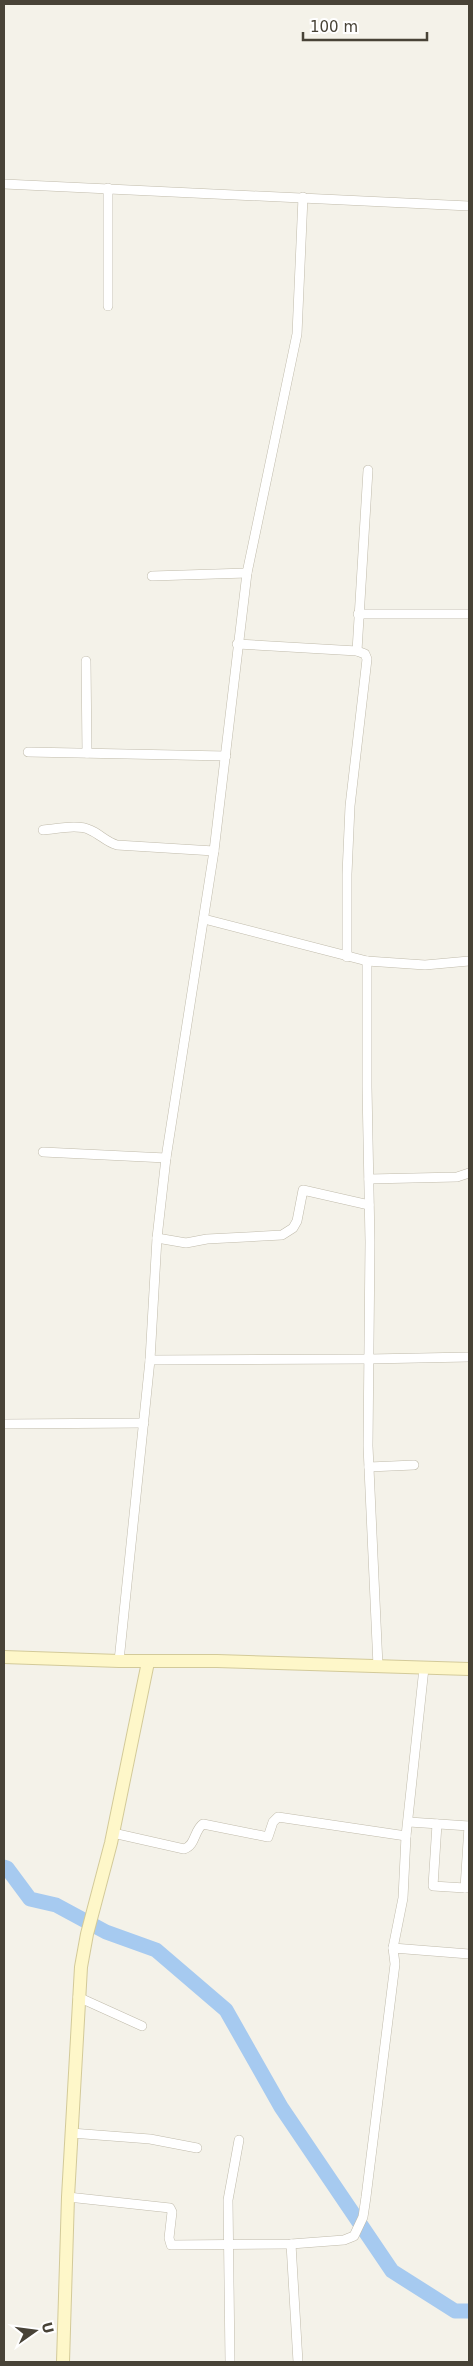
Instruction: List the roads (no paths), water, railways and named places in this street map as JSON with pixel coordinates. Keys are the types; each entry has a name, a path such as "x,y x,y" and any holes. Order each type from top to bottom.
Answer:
{"street":[{"path":"4,184 469,206"},
{"path":"108,188 108,306"},
{"path":"119,1661 150,1360 157,1238 166,1158 214,851 237,644 247,573 297,334 303,197"},
{"path":"357,651 368,470"},
{"path":"152,576 247,573"},
{"path":"358,614 469,614"},
{"path":"237,644 357,651 365,654 367,664 350,806 347,864 348,957"},
{"path":"86,661 88,752"},
{"path":"28,752 226,756"},
{"path":"43,830 83,828 95,832 110,843 117,845 214,851"},
{"path":"204,919 367,961 425,965 469,961"},
{"path":"367,961 369,1467 378,1666"},
{"path":"43,1152 166,1158"},
{"path":"368,1179 457,1177 469,1173"},
{"path":"157,1238 186,1243 207,1239 282,1235 293,1228 297,1221 303,1190 369,1205"},
{"path":"150,1360 369,1360 469,1357"},
{"path":"4,1424 144,1423"},
{"path":"369,1467 414,1465"},
{"path":"4,1657 148,1662 217,1660 469,1669"},
{"path":"63,2362 68,2196 78,1997 87,1934 113,1833 148,1662"},
{"path":"68,2196 170,2208 172,2212 169,2238 171,2245 291,2244 344,2240 354,2236 358,2231 366,2197 395,1964 393,1948 403,1898 406,1836 424,1668"},
{"path":"113,1833 184,1849 190,1846 198,1827 203,1824 262,1838 271,1835 274,1822 278,1818 406,1836"},
{"path":"409,1822 469,1826 467,1888 433,1886 437,1824"},
{"path":"393,1948 469,1954"},
{"path":"78,1997 142,2026"},
{"path":"71,2132 141,2138 197,2148"},
{"path":"230,2362 228,2244 230,2180 239,2140"},
{"path":"291,2244 298,2362"}],"waterway":[{"path":"4,1867 7,1868 30,1899 56,1905 106,1932 156,1950 226,2010 281,2107 392,2271 455,2311 469,2311"}]}
